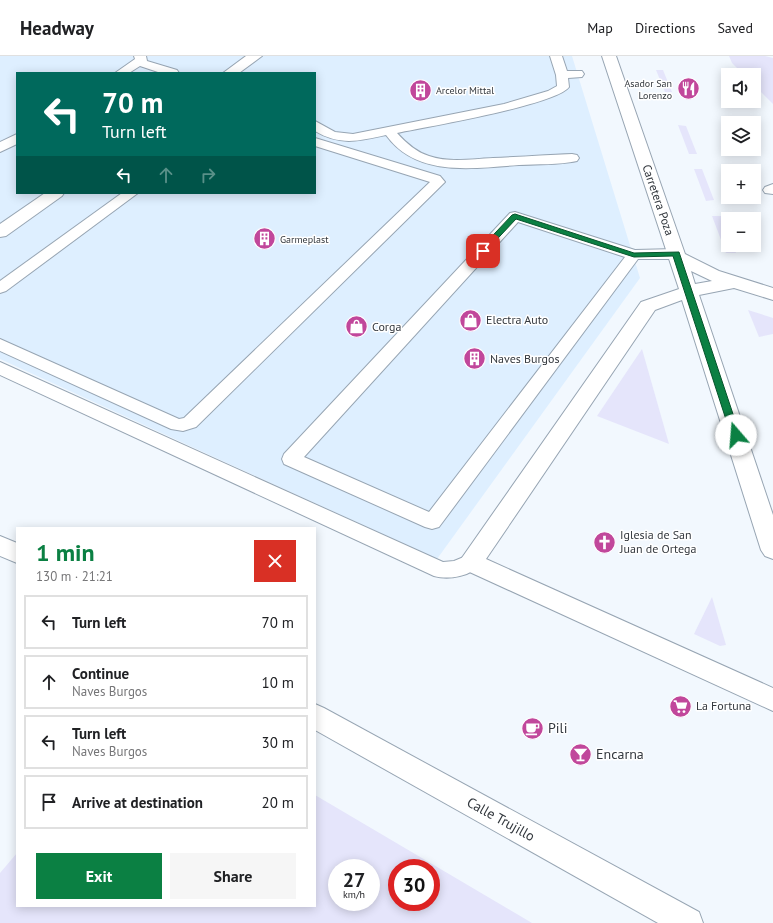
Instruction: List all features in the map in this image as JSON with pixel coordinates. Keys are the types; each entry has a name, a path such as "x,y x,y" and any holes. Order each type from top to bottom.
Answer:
{"street":[{"path":"231,72 255,56"},
{"name":"Carretera Poza","path":"609,56 677,255 773,550"},
{"path":"0,232 55,194"},
{"path":"677,255 713,275 773,294"},
{"path":"734,282 716,285 659,301 648,306 470,562 773,700"},
{"path":"0,545 16,553"},
{"name":"Calle Trujillo","path":"316,717 688,923"}],"lane":[{"path":"316,126 331,135 353,138 506,107 552,94 563,87 562,75 556,56"},
{"path":"122,72 139,59 171,72"},
{"path":"562,75 578,74"},
{"path":"389,131 397,143 409,151 425,159 441,162 463,164 572,158"},
{"path":"0,148 16,139"},
{"path":"0,344 177,425 183,426 190,423 438,182 435,179 316,142"},
{"path":"0,288 130,194"},
{"path":"634,255 432,522 291,459 515,216 634,255 677,255"},
{"path":"0,368 441,570 456,569 470,562"}],"shaded area":[{"path":"0,56 572,56 640,278 437,559 0,359"},
{"path":"729,56 765,56 773,58 773,104 761,92 761,68 737,68 732,63"},
{"path":"656,70 663,70 672,92 665,92"},
{"path":"678,125 686,126 697,154 689,154"},
{"path":"694,169 702,169 714,200 706,201"},
{"path":"712,216 721,216 721,240"},
{"path":"726,252 736,253 726,253"},
{"path":"748,310 773,318 773,334 759,337"},
{"path":"642,349 669,444 597,416"},
{"path":"712,597 726,645 720,646 694,634"},
{"path":"316,796 424,859 388,859 388,911 440,911 440,869 532,923 0,923 0,873 16,854 16,907 316,907"}],"place":[{"name":"Asador San Lorenzo","path":"688,89"},
{"name":"Arcelor Mittal","path":"420,90"},
{"name":"Garmeplast","path":"265,239"},
{"name":"Electra Auto","path":"470,320"},
{"name":"Corga","path":"357,327"},
{"name":"Naves Burgos","path":"475,359"},
{"name":"Iglesia de San Juan de Ortega","path":"605,542"},
{"name":"La Fortuna","path":"681,706"},
{"name":"Pili","path":"533,728"},
{"name":"Encarna","path":"581,754"}],"route":[{"path":"483,251 515,216 634,255 676,254 736,435"}]}
